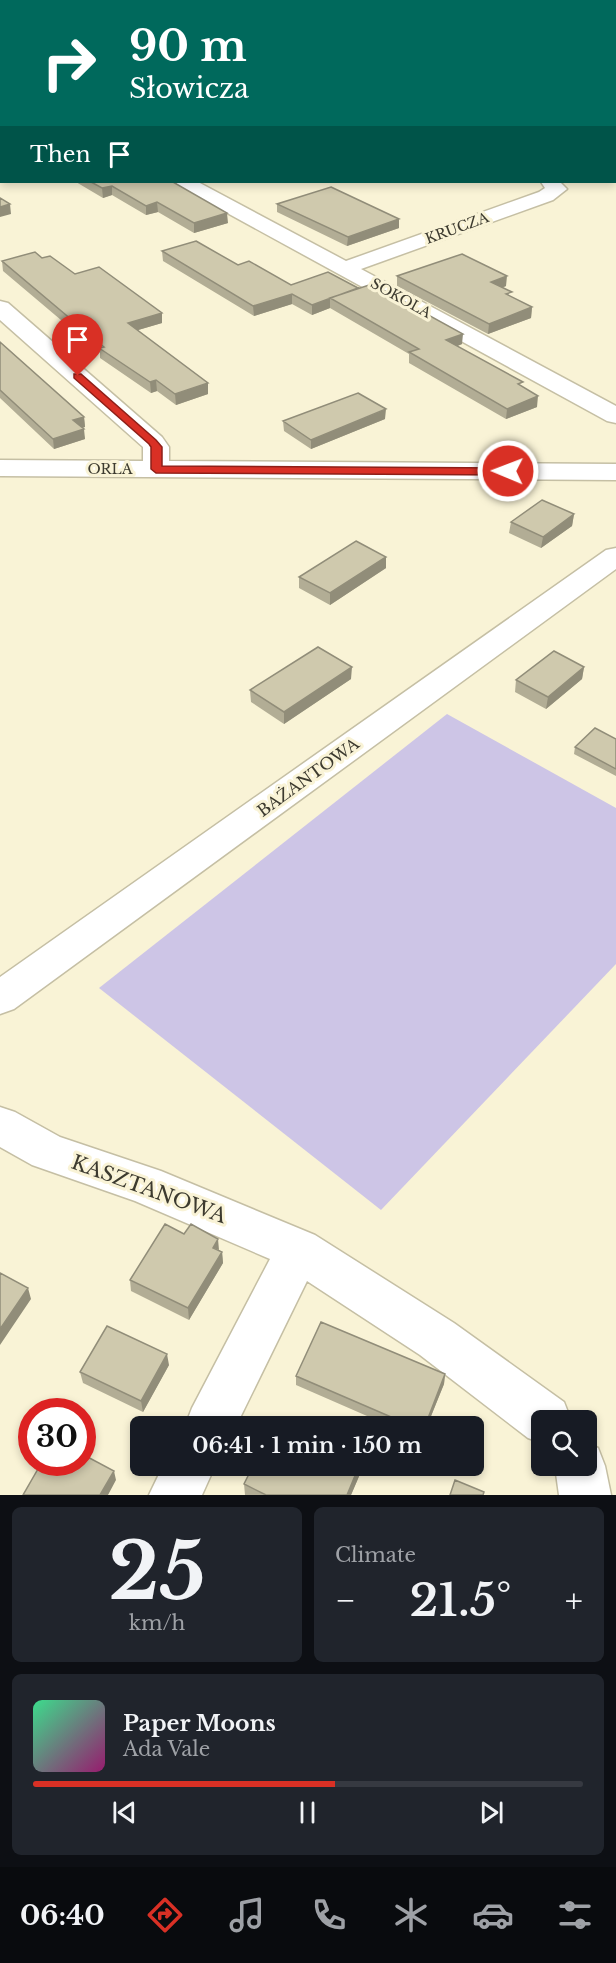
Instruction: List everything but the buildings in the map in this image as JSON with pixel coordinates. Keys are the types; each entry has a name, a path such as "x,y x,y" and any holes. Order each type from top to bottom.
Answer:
{"street":[{"name":"SOKOLA","path":"187,183 616,416"},
{"name":"KRUCZA","path":"345,268 546,196 556,189 551,183"},
{"path":"0,308 153,442 156,447 156,469"},
{"name":"ORLA","path":"0,468 616,472"},
{"name":"BAŻANTOWA","path":"0,998 616,556"},
{"name":"KASZTANOWA","path":"0,1125 47,1152 146,1185 299,1250 437,1339 533,1410"},
{"path":"215,1416 299,1250"},
{"path":"175,1495 185,1476"},
{"path":"582,1476 585,1495"}],"shaded area":[{"path":"447,714 616,808 616,964 381,1210 99,988"}],"route":[{"path":"78,376 153,442 157,454 156,469 508,471"}]}
